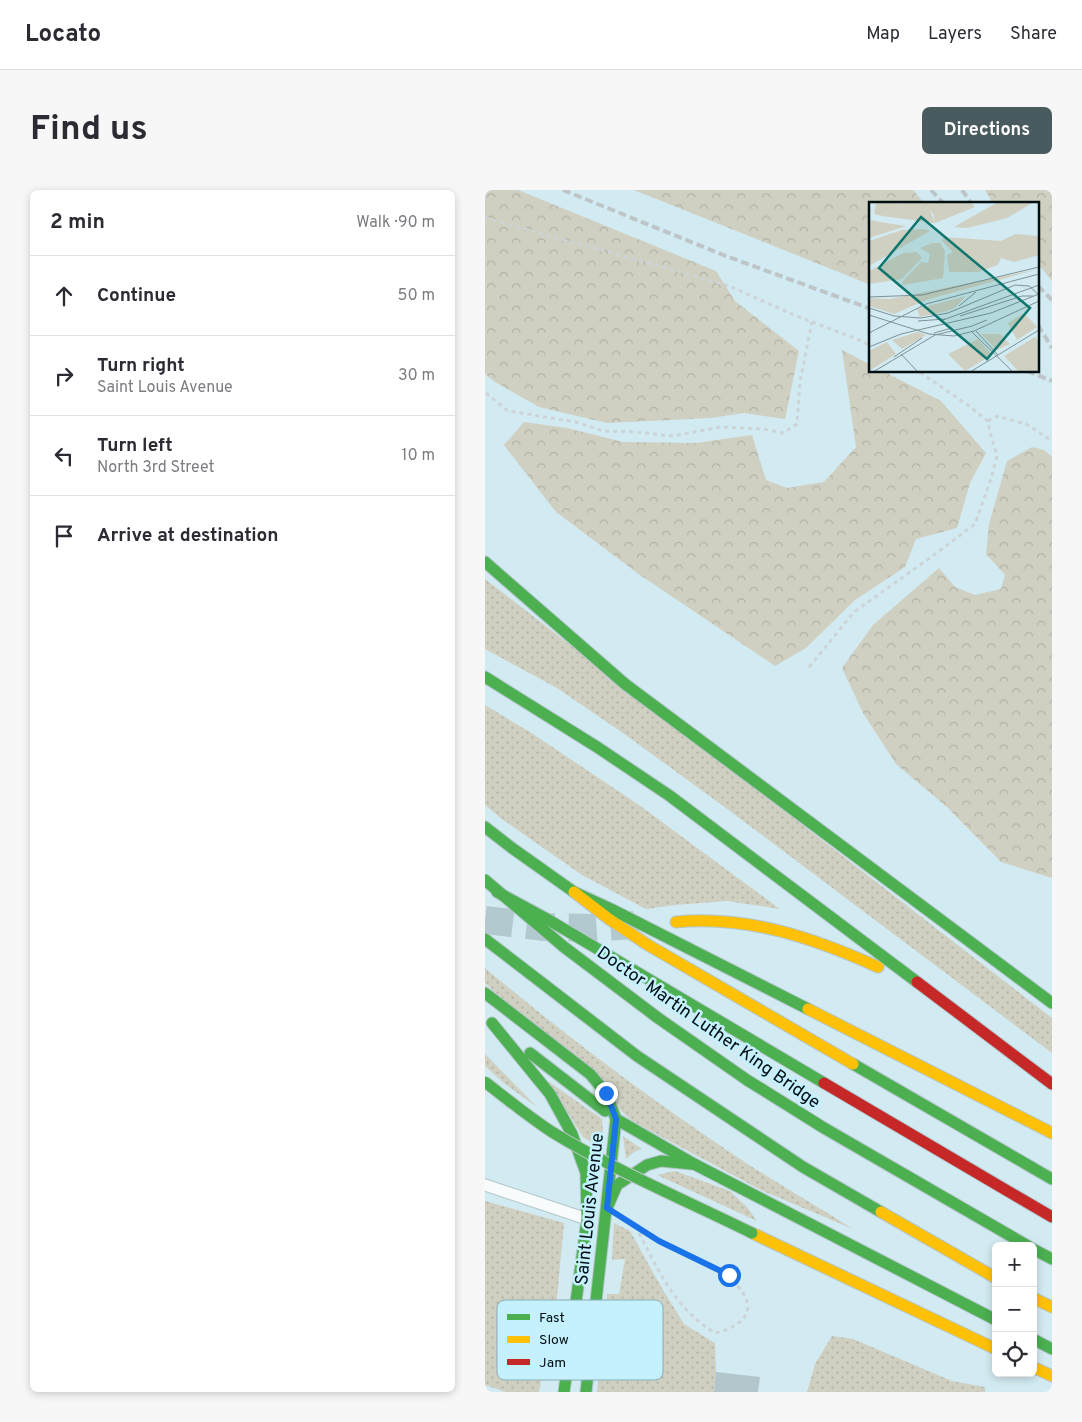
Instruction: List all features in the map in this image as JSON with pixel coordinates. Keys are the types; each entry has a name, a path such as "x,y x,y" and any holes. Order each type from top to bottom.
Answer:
{"main road":[{"path":"485,562 625,684 1052,1003"},
{"path":"485,677 597,747 670,796 1052,1084"},
{"path":"485,827 609,919 648,945 1052,1179"},
{"name":"Doctor Martin Luther King Bridge","path":"485,880 572,953 658,1018 747,1080 824,1128 1021,1242"},
{"path":"497,892 547,919 1052,1217"},
{"path":"574,892 658,932 1052,1133"},
{"path":"676,922 706,920 763,926 817,941 846,952 923,987"},
{"path":"485,939 637,1056 803,1167 992,1276"},
{"path":"485,993 590,1074 606,1093 616,1119"},
{"path":"489,1020 616,1119 694,1164 992,1318"},
{"name":"Saint Louis Avenue","path":"489,1020 550,1094 572,1134 585,1173 587,1219 576,1300"},
{"path":"485,1082 552,1131 593,1155 751,1233 992,1347"},
{"name":"Saint Louis Avenue","path":"596,1300 616,1119"},
{"path":"607,1208 617,1185 647,1164 661,1160 694,1164"},
{"path":"1037,1251 1052,1260"},
{"path":"1037,1300 1052,1307"},
{"path":"1037,1341 1052,1349"},
{"path":"1037,1369 1052,1376"}],"lane":[{"path":"485,1185 587,1219"}],"path":[{"path":"485,218 729,286 869,345"},
{"path":"486,393 508,411 576,422 603,431 673,436 721,426 783,433 797,424 801,380 812,322"},
{"path":"809,667 854,612 975,524 997,456 988,421 919,372"},
{"path":"988,421 997,416 1026,424 1052,441"},
{"path":"607,1208 659,1241 729,1275 746,1299 748,1309 745,1318 729,1330 715,1333 706,1328 687,1310 666,1285 636,1227"}],"green space":[{"path":"485,190 518,190 716,271 735,301 799,351 785,419 744,413 711,418 607,423 539,407 495,382 485,374"},
{"path":"634,190 913,190 923,202 869,202 869,284"},
{"path":"985,190 1052,190 1052,281 1039,265 1039,202 992,202"},
{"path":"842,350 869,364 869,372 885,372 941,401 986,453 970,483 957,528 916,539 905,567 855,600 806,648 775,666 640,575 556,512 504,445 524,422 567,428 623,442 696,443 752,435 766,480 787,488 824,482 856,447"},
{"path":"1032,447 1044,450 1052,457 1052,878 1001,862 947,807 896,764 863,713 842,668 873,625 939,568 955,587 975,595 1001,589 1005,575 986,554 989,524 1007,461"},
{"path":"485,579 1052,1018 1052,1053 623,733 557,688 485,649"},
{"path":"485,705 533,734 639,805 780,909 727,901 646,909 582,875 485,805"},
{"path":"485,968 569,1036 685,1122 749,1165 853,1229 761,1190 632,1121 485,983"},
{"path":"485,1054 537,1107 505,1084 485,1066"},
{"path":"548,1081 602,1119 604,1149 583,1137"},
{"path":"623,1136 642,1149 634,1152 626,1159"},
{"path":"675,1171 730,1191 747,1207 757,1221 657,1175"},
{"path":"485,1201 564,1223 557,1300 497,1300 497,1380 541,1380 539,1392 506,1392 485,1385"},
{"path":"614,1223 630,1231 684,1324 715,1343 716,1372 714,1392 597,1392 598,1380 663,1380 663,1300 606,1300 607,1294 619,1294 625,1259 612,1260"},
{"path":"832,1336 853,1339 952,1381 985,1387 985,1392 807,1392 815,1364"}],"building":[{"path":"716,1372 760,1377 758,1392 714,1392"}],"tunnel":[{"path":"485,920 544,927 591,928 634,925"}],"railway":[{"path":"563,190 726,256 869,308"},
{"path":"931,190 942,202"},
{"path":"962,190 971,202"},
{"path":"1039,287 1052,300"},
{"path":"1039,327 1052,348"},
{"path":"1030,372 1052,381"}],"traffic: fast":[{"path":"485,562 625,684 1052,1003"},
{"path":"485,677 597,747 670,796 917,982"},
{"path":"485,827 574,892 808,1009"},
{"path":"485,880 564,947 658,1018 747,1080 824,1128 1021,1242"},
{"path":"497,892 547,919 824,1083"},
{"path":"485,939 637,1056 803,1167 881,1212"},
{"path":"485,993 590,1074 606,1093 616,1119 596,1300"},
{"path":"492,1023 550,1094 572,1134 586,1173 587,1219 576,1300"},
{"path":"530,1053 605,1111"},
{"path":"853,1064 1052,1179"},
{"path":"485,1082 543,1126 576,1146 752,1233"},
{"path":"616,1119 694,1164 992,1318"},
{"path":"607,1208 617,1185 647,1165 661,1161 691,1164"},
{"path":"1037,1251 1052,1259"},
{"path":"1037,1341 1052,1349"},
{"path":"564,1392 566,1380"},
{"path":"586,1392 587,1380"}],"traffic: slow":[{"path":"574,892 609,919 648,945 853,1064"},
{"path":"676,922 729,922 780,931 805,938 878,967"},
{"path":"808,1009 1052,1133"},
{"path":"881,1212 992,1276"},
{"path":"752,1233 992,1347"},
{"path":"1037,1300 1052,1307"},
{"path":"1037,1369 1052,1376"}],"traffic: jam":[{"path":"917,982 1052,1084"},
{"path":"824,1083 1052,1217"}],"route":[{"path":"606,1093 616,1119 607,1208 659,1241 729,1275"}]}
